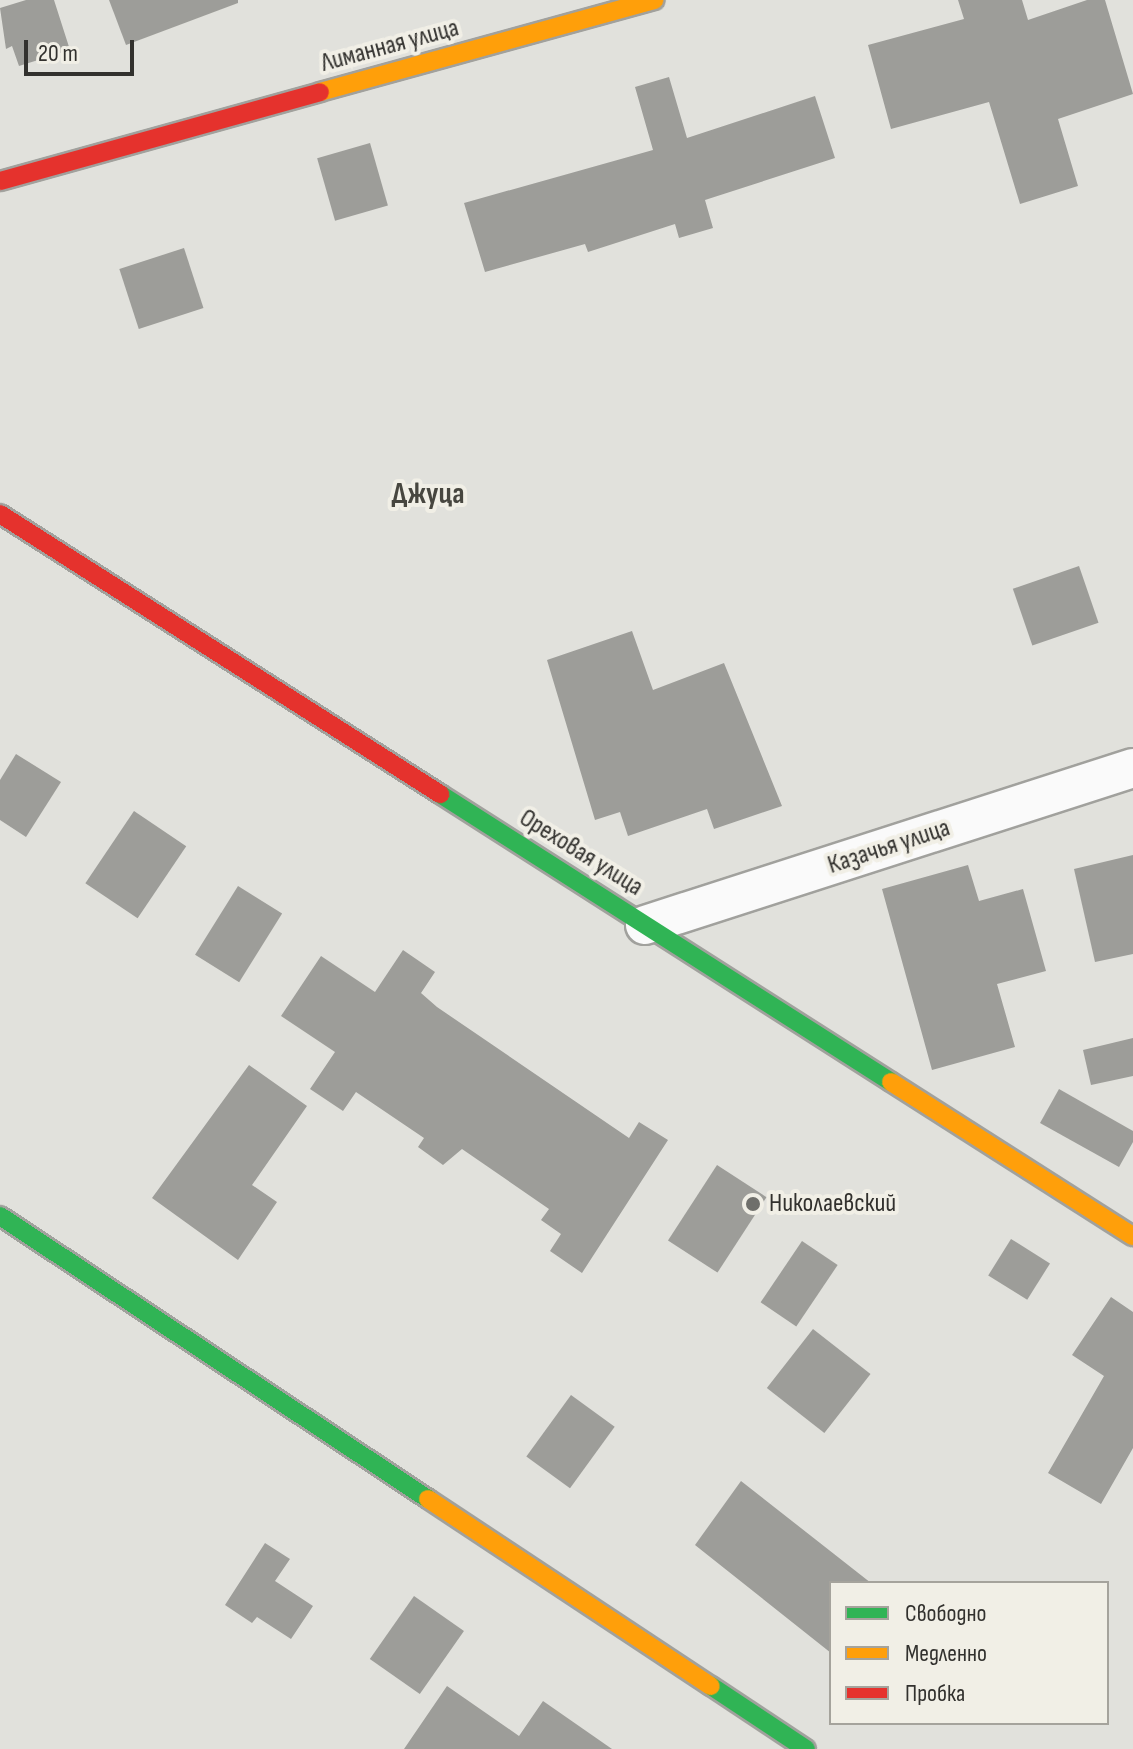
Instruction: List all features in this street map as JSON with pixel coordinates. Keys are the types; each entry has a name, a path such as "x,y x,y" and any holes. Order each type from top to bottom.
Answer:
{"street":[{"name":"Лиманная улица","path":"0,181 655,0"},
{"name":"Ореховая улица","path":"0,514 1133,1236"},
{"name":"Казачья улица","path":"645,925 1133,768"},
{"path":"0,1216 806,1749"}],"building":[{"path":"26,0 54,0 70,50 19,66 12,46 6,49 0,8"},
{"path":"109,0 238,0 238,3 126,45"},
{"path":"958,0 1022,0 1028,20 1087,0 1105,0 1133,94 1058,119 1078,186 1020,204 989,102 891,129 868,45 964,19"},
{"path":"669,77 687,138 815,96 835,158 705,200 713,228 679,238 675,224 588,252 585,244 485,272 464,203 653,150 635,87"},
{"path":"370,143 388,205 335,221 317,158"},
{"path":"184,248 203,308 139,329 119,269"},
{"path":"1079,566 1099,623 1032,646 1013,589"},
{"path":"632,631 653,690 724,663 782,806 714,829 707,809 628,836 620,812 595,820 547,660"},
{"path":"16,754 61,782 26,837 0,820 0,780"},
{"path":"134,811 186,846 138,918 85,883"},
{"path":"1133,855 1133,954 1095,962 1074,869"},
{"path":"968,865 979,901 1023,889 1046,971 997,984 1015,1047 932,1070 882,889"},
{"path":"238,886 282,914 239,982 195,955"},
{"path":"403,950 435,972 421,993 437,1007 629,1138 639,1122 668,1140 582,1273 550,1251 561,1234 541,1220 549,1209 462,1149 443,1165 418,1147 424,1138 356,1092 343,1111 310,1089 335,1052 281,1016 321,956 375,992"},
{"path":"1133,1038 1133,1076 1091,1085 1083,1050"},
{"path":"249,1065 307,1106 252,1185 277,1202 238,1260 152,1198"},
{"path":"1059,1089 1133,1131 1133,1142 1119,1167 1040,1123"},
{"path":"717,1165 766,1197 717,1273 668,1240"},
{"path":"1011,1239 1050,1263 1027,1300 988,1275"},
{"path":"802,1241 838,1265 796,1326 761,1302"},
{"path":"1111,1297 1133,1312 1133,1448 1101,1504 1048,1473 1104,1376 1072,1355"},
{"path":"813,1329 871,1374 824,1433 767,1388"},
{"path":"571,1395 615,1427 570,1488 526,1456"},
{"path":"741,1481 868,1581 829,1581 829,1651 695,1545"},
{"path":"265,1543 290,1559 275,1581 313,1606 291,1639 257,1617 252,1623 225,1605"},
{"path":"414,1596 464,1631 420,1694 370,1659"},
{"path":"447,1686 519,1736 543,1701 612,1749 404,1749"}],"traffic: fast":[{"path":"440,794 891,1082"},
{"path":"0,1216 428,1499"},
{"path":"711,1686 806,1749"}],"traffic: slow":[{"path":"320,92 655,0"},
{"path":"891,1082 1133,1236"},
{"path":"428,1499 711,1686"}],"traffic: jam":[{"path":"0,181 320,92"},
{"path":"0,514 440,794"}],"place":[{"name":"Николаевский","path":"753,1204"}],"district":[{"name":"Джуца","path":"428,494"}]}
